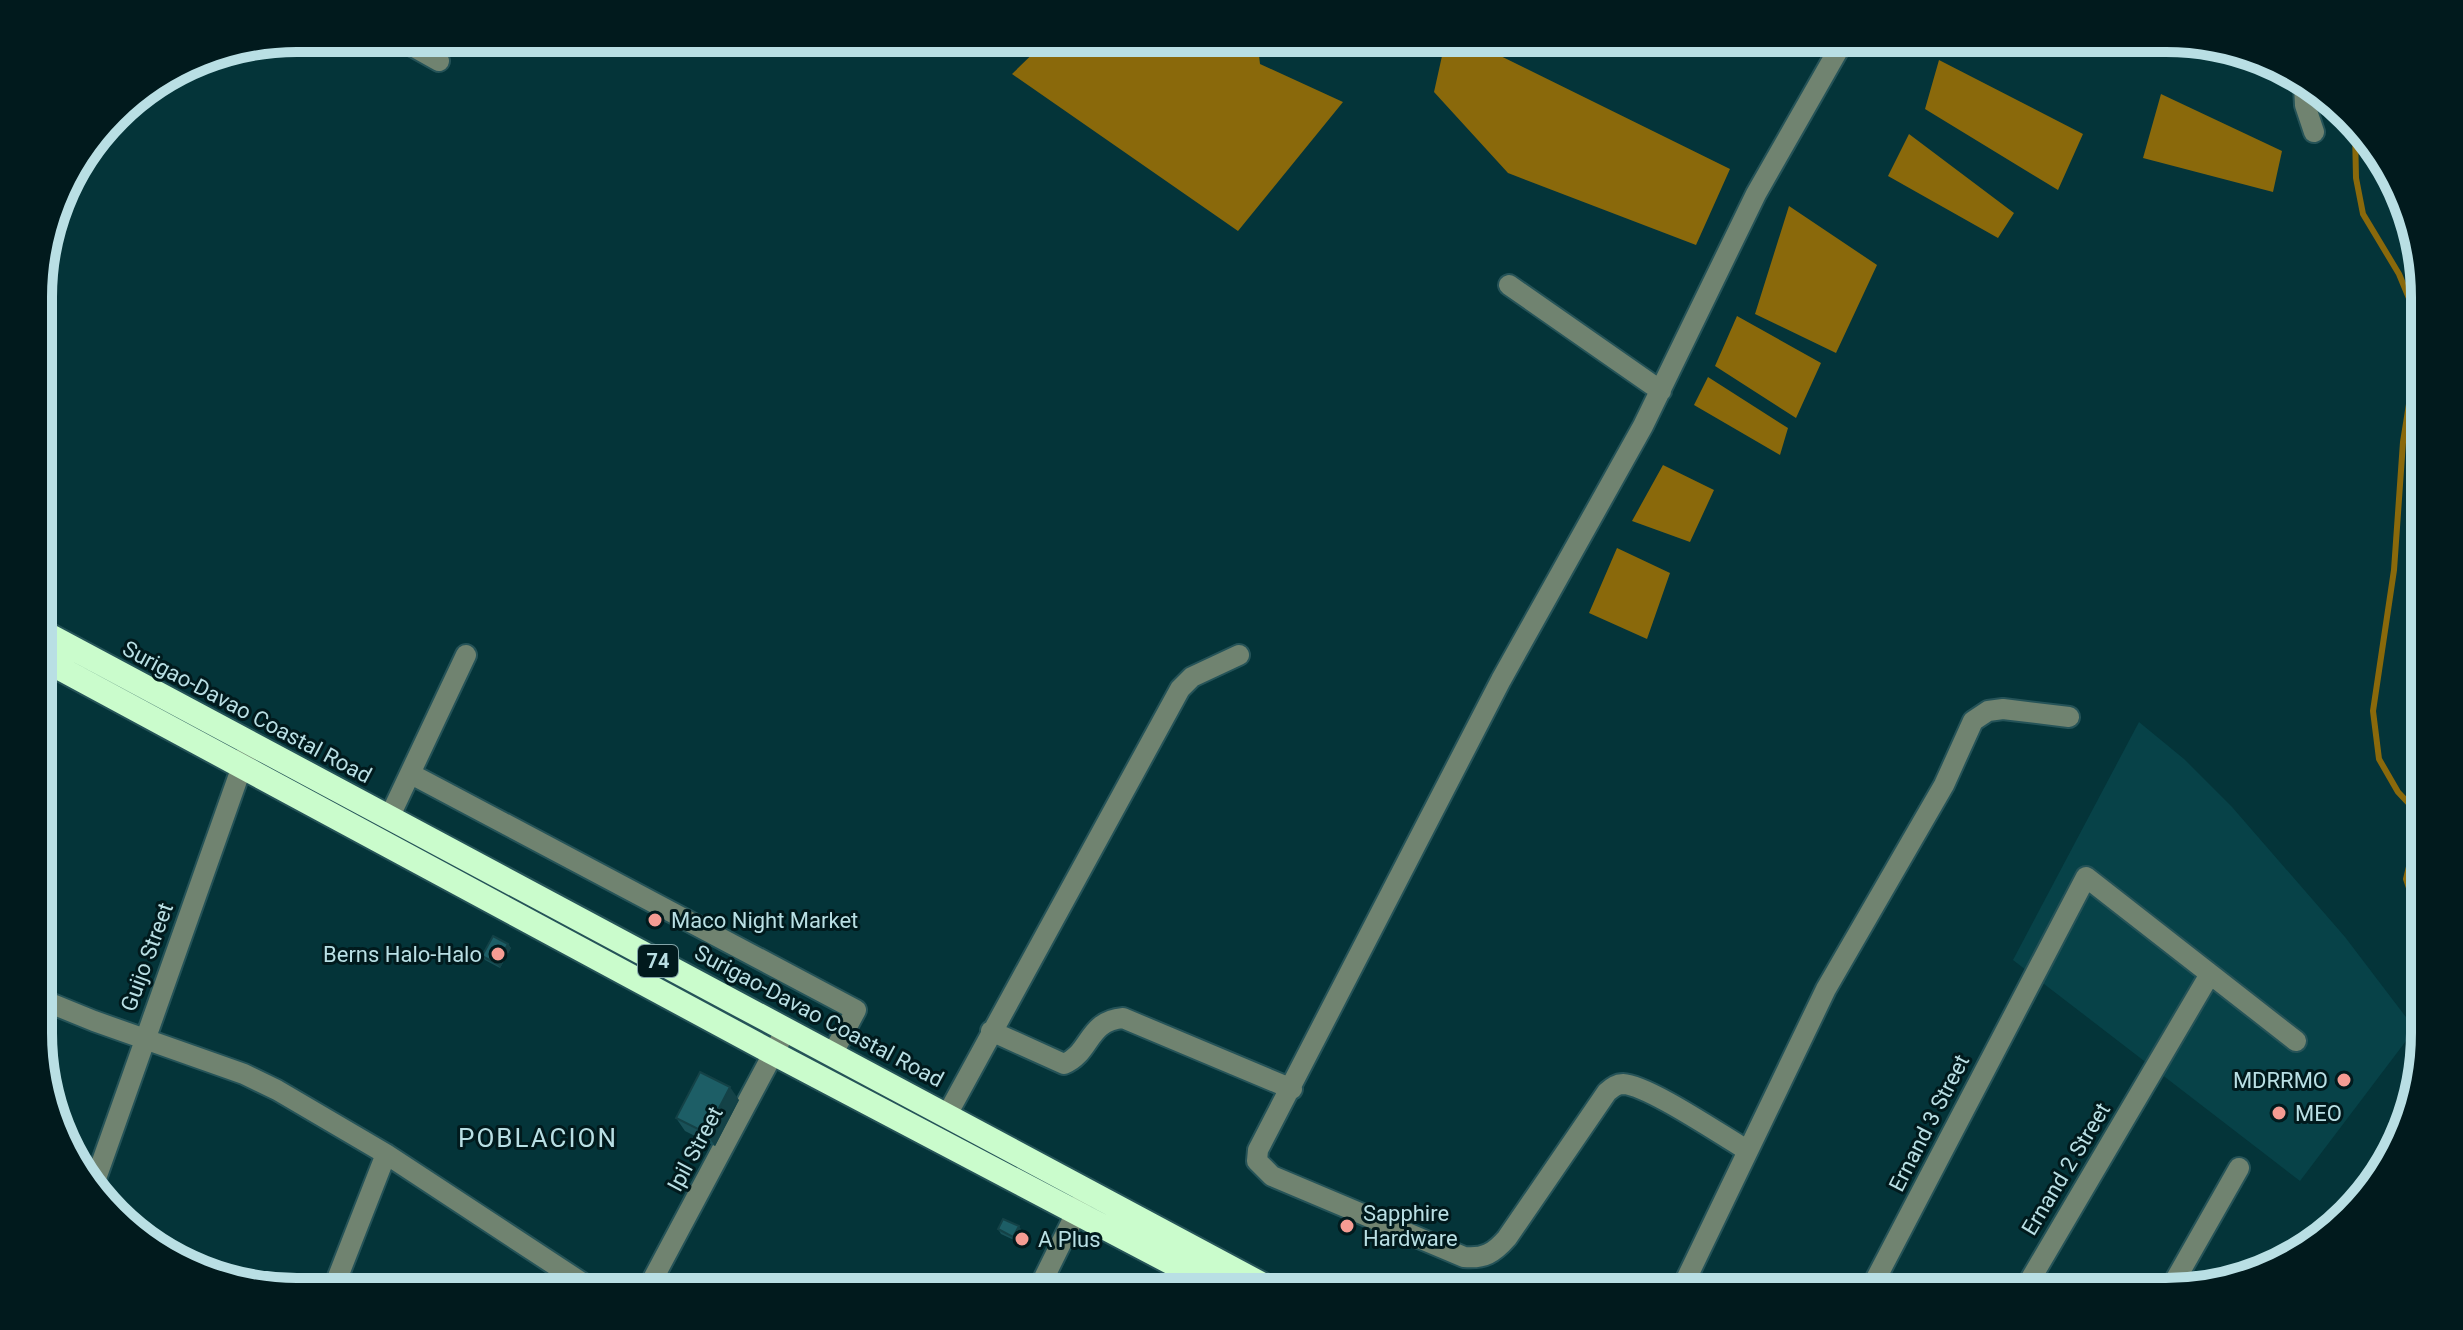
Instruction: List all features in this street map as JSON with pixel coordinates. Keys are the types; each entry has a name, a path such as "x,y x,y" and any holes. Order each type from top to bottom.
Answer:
{"highway":[{"name":"Surigao-Davao Coastal Road","path":"53,638 246,754 773,1053 1245,1277"},
{"name":"Surigao-Davao Coastal Road","path":"52,663 389,818 948,1113 1204,1278"}],"street":[{"path":"423,52 439,61"},
{"path":"1747,1150 1648,1093 1625,1084 1615,1085 1607,1092 1497,1249 1488,1256 1464,1257 1272,1176 1259,1166 1258,1150 1501,680 1661,391 1756,194 1837,52"},
{"path":"2304,95 2314,132"},
{"path":"1509,285 1661,391"},
{"path":"389,818 466,655"},
{"path":"948,1113 1180,689 1192,677 1239,655"},
{"path":"1687,1277 1826,989 1944,785 1973,721 1988,711 2003,709 2069,717"},
{"name":"Guijo Street","path":"97,1174 246,754"},
{"path":"411,774 856,1010 833,1053"},
{"name":"Ernand 3 Street","path":"1877,1277 2086,877 2210,974"},
{"path":"2210,974 2296,1041"},
{"name":"Ernand 2 Street","path":"2032,1277 2210,974"},
{"path":"52,1004 244,1074 311,1108 574,1278"},
{"path":"991,1031 1064,1064 1072,1061 1093,1031 1108,1019 1123,1018 1292,1089"},
{"name":"Ipil Street","path":"654,1278 787,1029"},
{"path":"337,1278 386,1154"},
{"path":"2177,1277 2239,1168"},
{"path":"1044,1278 1082,1200"}],"shaded area":[{"path":"1035,52 1259,52 1260,64 1343,102 1238,231 1012,74"},
{"path":"1443,52 1492,52 1730,169 1696,245 1508,173 1434,92"},
{"path":"1939,60 2083,134 2058,190 1925,109"},
{"path":"2161,94 2282,151 2273,192 2143,158"},
{"path":"1909,134 2014,213 1998,238 1888,176"},
{"path":"1789,206 1877,265 1836,353 1755,314"},
{"path":"1737,316 1821,363 1796,418 1715,366"},
{"path":"1708,377 1788,428 1780,455 1694,405"},
{"path":"1663,465 1714,490 1690,542 1632,521"},
{"path":"1617,548 1670,573 1647,639 1589,613"},
{"path":"2139,722 2184,759 2232,807 2345,937 2411,1024 2411,1034 2300,1181 2013,960"}],"building":[{"path":"493,936 508,944 497,964 482,956"},
{"path":"700,1072 730,1087 706,1133 676,1118"},
{"path":"1003,1219 1019,1226 1013,1237 998,1229"}],"waterway":[{"path":"2355,143 2356,178 2363,214 2399,274 2411,303"},
{"path":"2411,392 2403,442 2394,570 2373,711 2379,759 2398,792 2411,806"},
{"path":"2411,859 2406,879 2411,894"}],"place":[{"name":"Maco Night Market","path":"655,920"},
{"name":"Berns Halo-Halo","path":"498,954"},
{"name":"MDRRMO","path":"2344,1080"},
{"name":"MEO","path":"2279,1113"},
{"name":"Sapphire Hardware","path":"1347,1226"},
{"name":"A Plus","path":"1022,1239"}],"district":[{"name":"POBLACION","path":"538,1138"}]}
